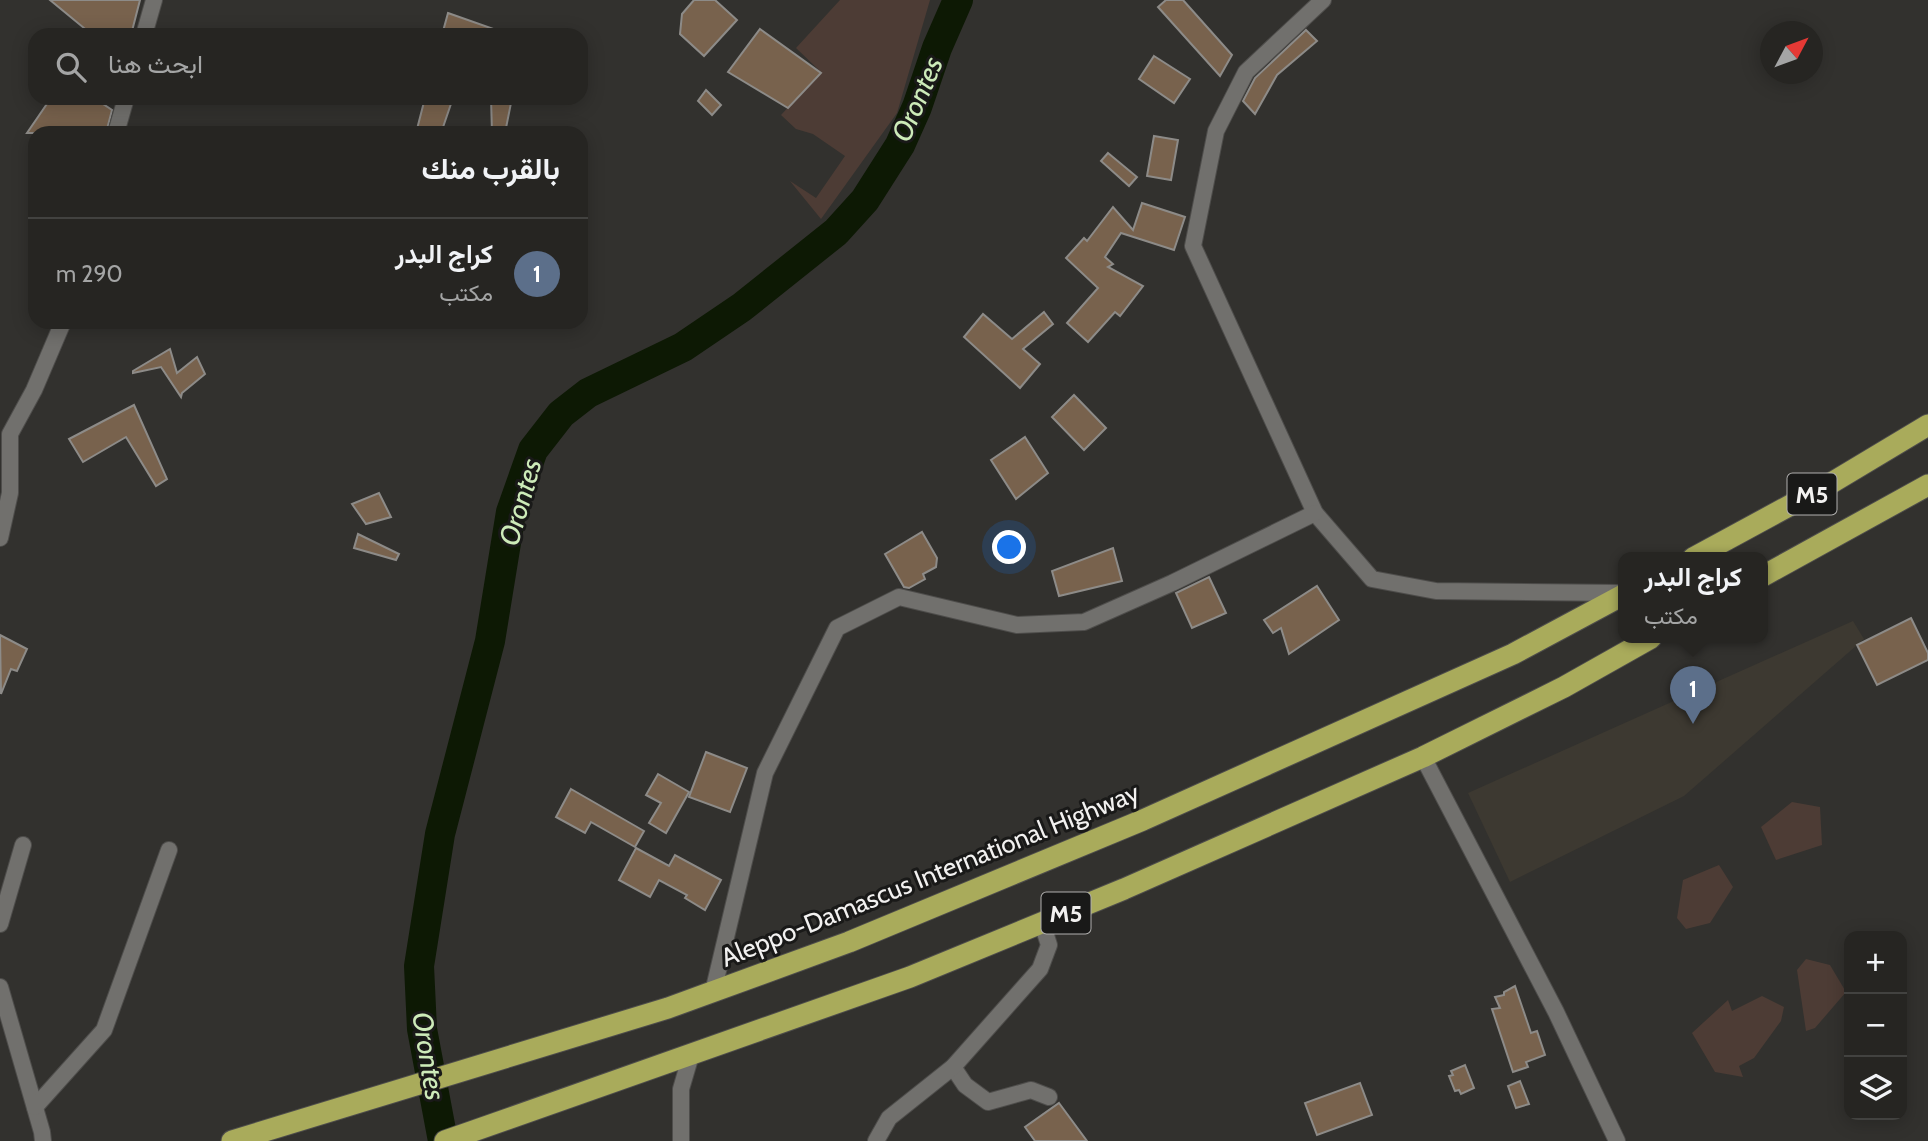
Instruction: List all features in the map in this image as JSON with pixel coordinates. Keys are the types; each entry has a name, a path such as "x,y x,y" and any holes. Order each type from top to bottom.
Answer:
{"highway":[{"name":"M5","path":"1704,552 1833,482 1928,425"},
{"name":"M5","path":"1768,573 1928,485"},
{"name":"Aleppo-Damascus International Highway","path":"232,1141 472,1070 668,1008 849,942 1143,820 1513,654 1618,597"},
{"name":"M5","path":"452,1139 909,977 1042,923 1423,757 1564,687 1642,643"}],"street":[{"path":"146,28 154,0"},
{"path":"1323,0 1246,72 1216,131 1193,246 1315,513 1372,579 1436,591 1618,594"},
{"path":"119,126 124,105"},
{"path":"0,538 10,493 9,434 33,390 60,329"},
{"path":"713,992 765,773 837,628 899,597 1017,625 1084,622 1172,583 1315,513"},
{"path":"1423,757 1556,1012 1617,1141"},
{"path":"0,924 23,845"},
{"path":"35,1107 104,1030 169,850"},
{"path":"876,1141 889,1118 953,1067 1040,969 1049,945 1042,923"},
{"path":"0,987 43,1141"},
{"path":"681,1141 681,1089 691,1055"},
{"path":"953,1067 965,1085 988,1102 1031,1090 1049,1097"}],"shaded area":[{"path":"840,0 930,0 897,113 821,219 790,181 816,198 845,156 813,134 796,129 781,115 821,72 796,48"},
{"path":"1853,621 1864,639 1684,796 1510,882 1468,793"},
{"path":"1792,802 1820,807 1822,845 1776,860 1761,827"},
{"path":"1719,865 1733,887 1710,923 1686,929 1677,918 1683,880"},
{"path":"1806,959 1830,965 1844,989 1844,994 1815,1028 1806,1031 1797,970"},
{"path":"1762,996 1784,1007 1781,1021 1754,1058 1739,1066 1743,1077 1715,1072 1692,1033 1728,1000 1732,1011"}],"building":[{"path":"50,0 140,0 133,28 84,28"},
{"path":"694,0 715,0 737,20 704,56 680,34 682,14"},
{"path":"1166,0 1183,0 1232,55 1220,76 1158,7"},
{"path":"448,13 491,28 444,28"},
{"path":"760,29 821,73 788,108 728,72"},
{"path":"1306,30 1317,41 1277,75 1255,114 1243,101 1255,78"},
{"path":"1154,56 1190,79 1174,103 1139,79"},
{"path":"706,90 721,105 712,115 698,101"},
{"path":"46,105 104,105 112,110 108,126 32,126"},
{"path":"423,105 451,105 443,126 418,126"},
{"path":"491,105 511,105 506,126 492,126"},
{"path":"1154,136 1178,140 1171,180 1147,176"},
{"path":"1108,153 1137,177 1129,186 1101,161"},
{"path":"1142,203 1185,217 1174,250 1121,233 1105,257 1113,264 1108,267 1143,286 1120,316 1115,312 1088,342 1067,323 1098,288 1066,258 1084,238 1087,241 1113,207 1133,230"},
{"path":"1044,312 1053,324 1023,349 1040,364 1020,388 964,337 983,314 1012,339"},
{"path":"170,349 177,373 197,357 205,374 182,393 181,397 161,367 133,373"},
{"path":"1074,395 1106,428 1084,450 1052,417"},
{"path":"134,405 167,479 156,486 126,437 83,462 69,439"},
{"path":"1025,437 1048,473 1016,499 991,460"},
{"path":"379,493 391,517 366,524 352,504"},
{"path":"922,532 937,558 936,567 923,574 925,579 909,588 904,587 885,554"},
{"path":"358,534 399,554 396,560 354,548"},
{"path":"1113,548 1122,581 1059,596 1052,571"},
{"path":"1209,577 1226,613 1192,628 1176,593"},
{"path":"1317,586 1339,620 1289,654 1281,628 1273,633 1264,620"},
{"path":"1911,618 1928,653 1928,660 1877,685 1857,645"},
{"path":"0,635 27,649 17,671 11,669 1,694"},
{"path":"706,752 747,768 730,812 689,797"},
{"path":"658,774 689,792 666,833 649,823 661,803 646,795"},
{"path":"571,789 644,831 635,847 591,822 585,833 556,817"},
{"path":"636,848 669,866 675,855 721,880 705,910 685,898 687,895 659,880 650,897 619,880"},
{"path":"1515,986 1531,1033 1537,1031 1545,1055 1526,1062 1528,1067 1513,1072 1492,1009 1500,1008 1495,997 1504,995 1504,992"},
{"path":"1465,1065 1474,1088 1461,1094 1459,1090 1455,1091 1449,1076 1453,1075 1451,1071"},
{"path":"1520,1081 1529,1104 1516,1108 1508,1086"},
{"path":"1360,1083 1372,1115 1317,1135 1305,1103"},
{"path":"1059,1103 1087,1141 1035,1141 1025,1127"}],"waterway":[{"name":"Orontes","path":"443,1141 422,1029 419,966 440,834 490,641 511,512 533,450 561,414 588,393 683,347 742,307 836,232 865,200 900,145 958,0"}],"place":[{"name":"كراج البدر","path":"1693,724"}]}
